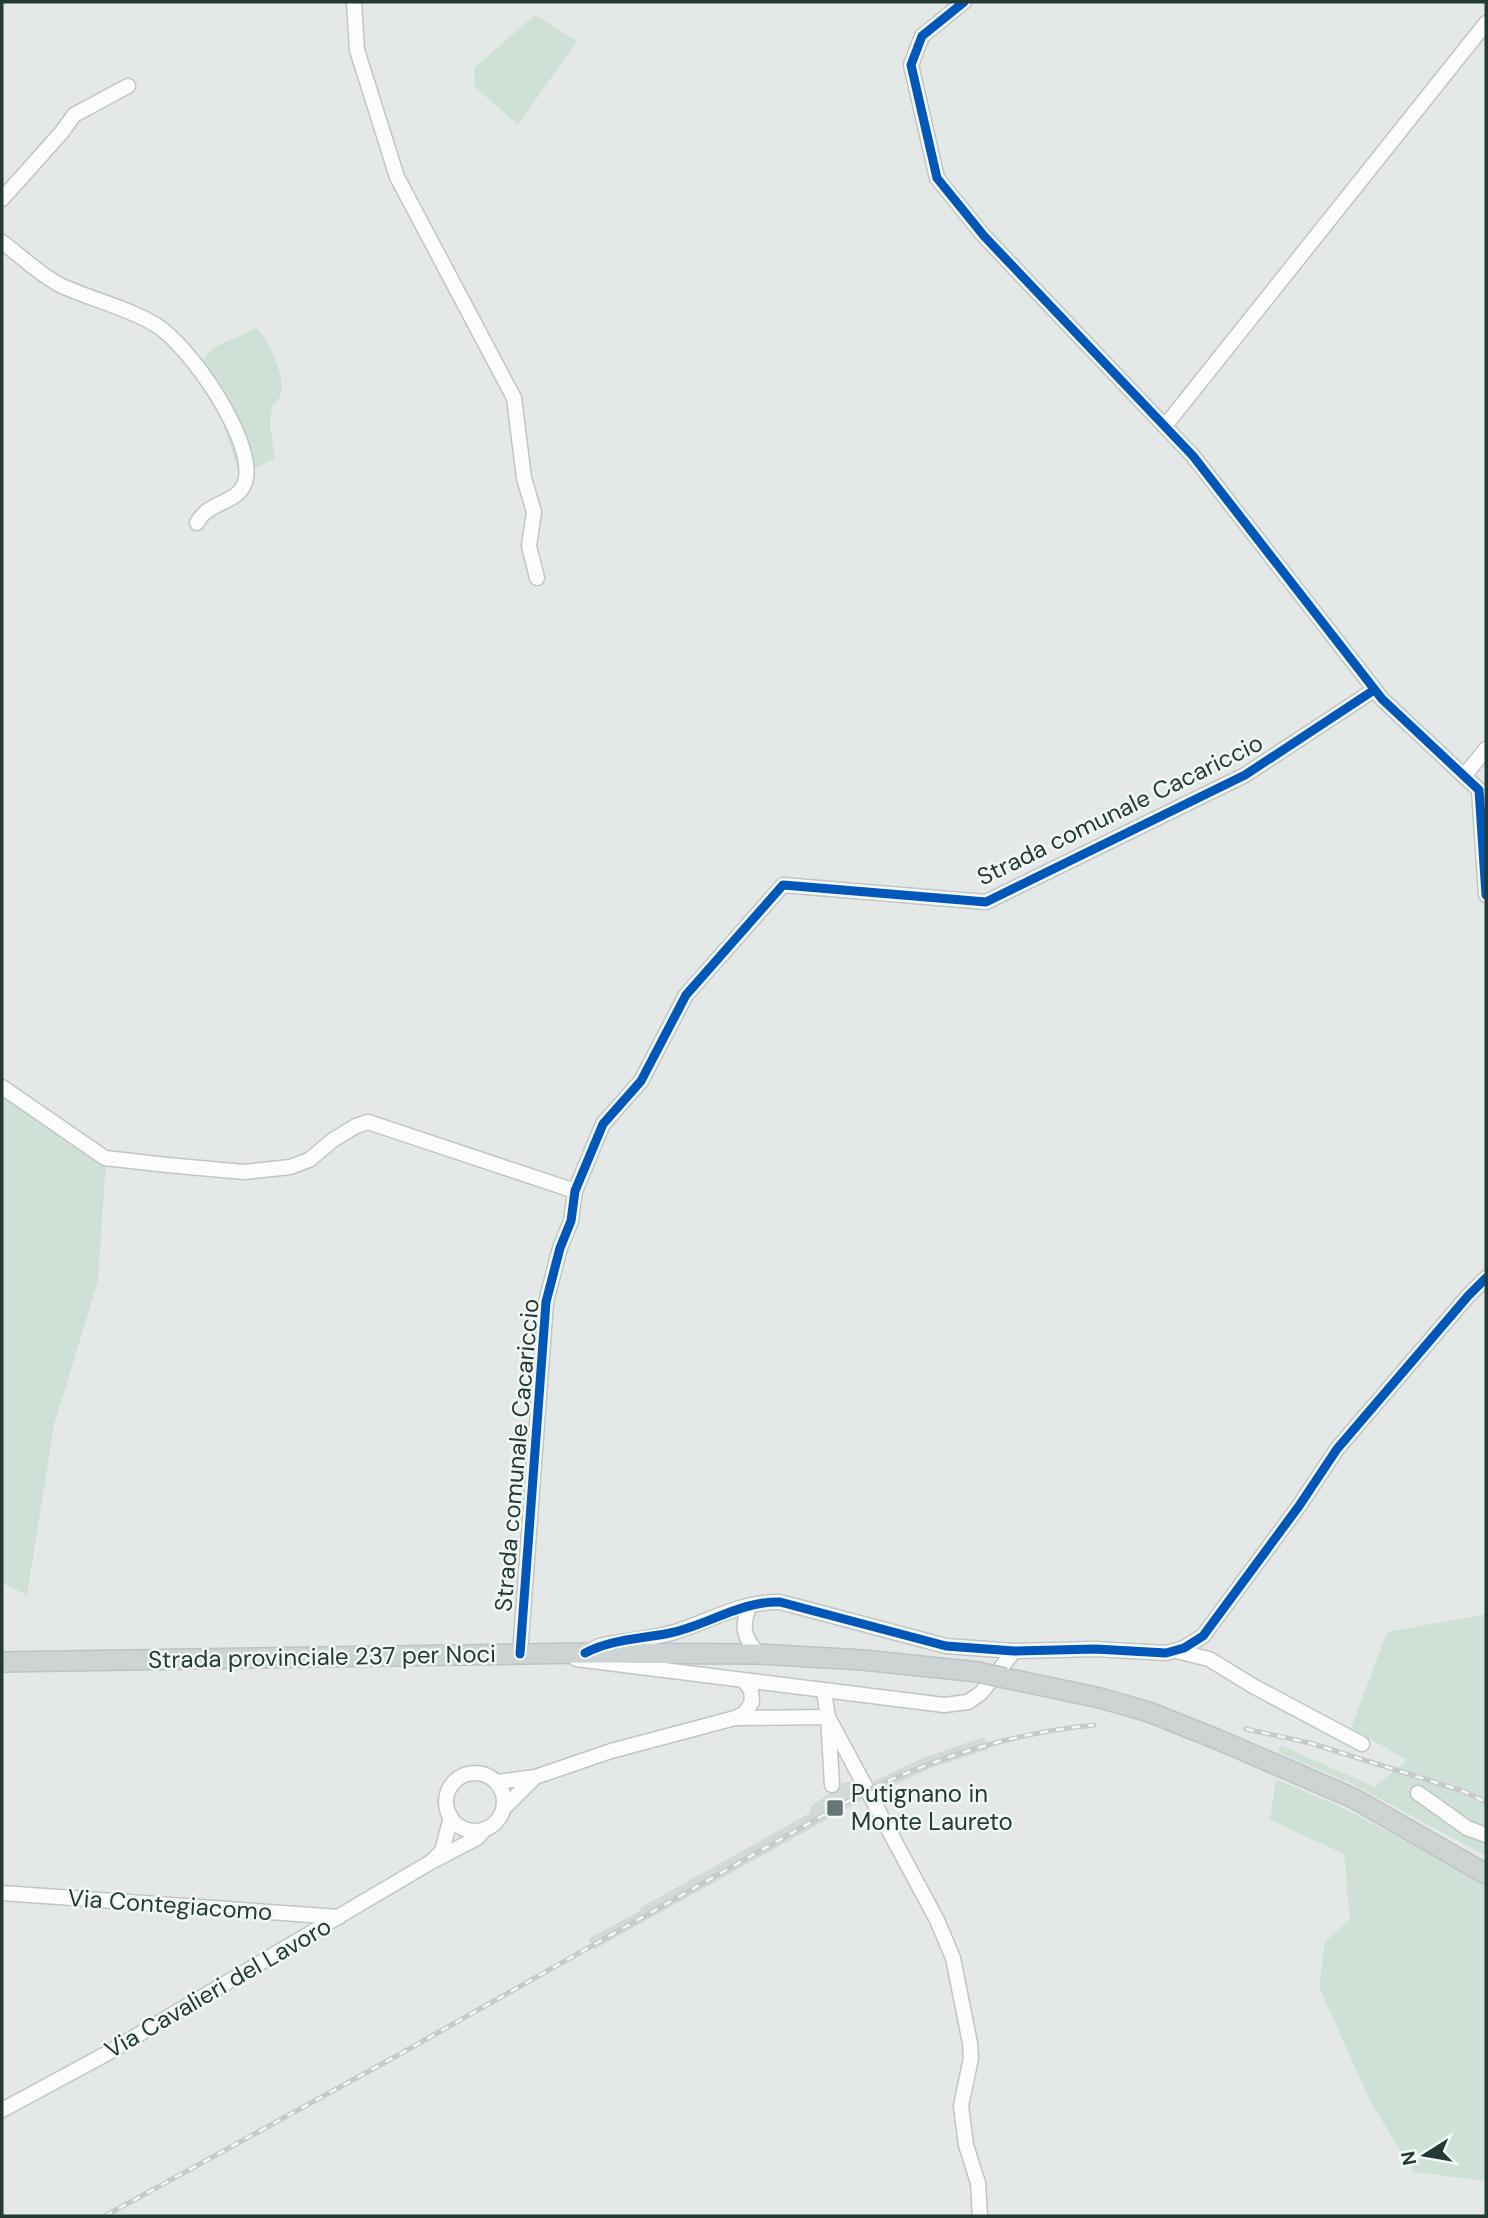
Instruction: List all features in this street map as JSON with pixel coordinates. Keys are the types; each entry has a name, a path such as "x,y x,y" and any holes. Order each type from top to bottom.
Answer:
{"main road":[{"name":"Strada provinciale 237 per Noci","path":"2,1662 585,1653 759,1654 863,1660 978,1672 1149,1712 1353,1798 1486,1874"}],"street":[{"path":"354,2 357,50 397,177 514,398 524,478 534,512 529,546 537,578"},
{"path":"964,2 922,36 911,65 937,177 984,236 1193,456 1374,690 1479,790 1486,895"},
{"path":"1165,426 1486,23"},
{"path":"2,199 75,115 128,86"},
{"path":"2,242 59,285 156,325 179,344 209,381 230,419 244,454 247,477 240,492 202,513 197,523"},
{"name":"Strada comunale Cacariccio","path":"520,1654 546,1302 560,1248 571,1221 575,1192 603,1124 641,1082 686,995 783,885 986,902 1245,775 1374,690"},
{"path":"1464,776 1486,750"},
{"path":"2,1087 105,1158 244,1172 272,1171 309,1160 333,1140 368,1122 575,1192"},
{"path":"585,1653 599,1646 672,1633 765,1602 780,1602 947,1646 1014,1651 1095,1649 1166,1653 1184,1648 1202,1636 1299,1506 1337,1449 1486,1278"},
{"path":"750,1605 743,1628 748,1642 759,1654"},
{"path":"555,1654 586,1662 944,1706 968,1702 981,1693 1014,1651"},
{"path":"1176,1651 1209,1659 1253,1686 1362,1744"},
{"path":"496,1782 535,1777 611,1751 735,1718 745,1713 752,1702 751,1690 744,1681"},
{"path":"824,1692 832,1785"},
{"path":"735,1718 828,1717"},
{"path":"828,1717 937,1920 953,1958 970,2043 971,2057 961,2106 966,2145 978,2183 979,2216"},
{"path":"431,1862 442,1851 451,1817 446,1799 454,1782 462,1776 480,1773 496,1782 502,1790 504,1808"},
{"name":"Via Cavalieri del Lavoro","path":"2,2110 104,2055 431,1862 477,1838 493,1825 504,1808 535,1777"},
{"path":"1418,1793 1467,1828 1486,1835"},
{"path":"451,1817 466,1829 485,1829"},
{"name":"Via Contegiacomo","path":"2,1893 339,1917"}],"shaded area":[{"path":"984,1737 989,1749 931,1768 867,1797 595,1949 588,1939 810,1813 810,1807 844,1783 854,1781 859,1788 925,1757"}],"green space":[{"path":"535,15 577,41 518,125 475,87 474,68"},
{"path":"256,328 271,349 281,379 281,394 271,414 275,458 240,476 216,402 195,367 215,347"},
{"path":"2,1098 106,1162 98,1281 54,1425 27,1595 2,1583"},
{"path":"1486,1614 1486,1856 1351,1783 1279,1753 1280,1745 1375,1787 1407,1760 1351,1728 1387,1632"},
{"path":"1276,1779 1345,1809 1486,1884 1486,2181 1414,2172 1371,2103 1319,1987 1325,1942 1350,1919 1344,1854 1270,1820"}],"railway":[{"path":"105,2216 400,2054 868,1790 978,1748 1035,1734 1094,1725"},
{"path":"1246,1729 1310,1743 1463,1791 1486,1802"}],"cycle path":[{"path":"964,2 922,36 911,65 937,178 984,236 1193,456 1382,699 1479,790 1486,895"},
{"path":"520,1654 546,1302 560,1248 571,1221 575,1191 603,1124 641,1081 686,995 783,885 986,902 1245,775 1374,690"},
{"path":"585,1653 616,1642 684,1629 751,1605 780,1602 946,1646 1014,1651 1095,1649 1166,1653 1184,1648 1203,1636 1299,1506 1337,1449 1486,1278"}],"place":[{"name":"Putignano in Monte Laureto","path":"835,1808"}]}
